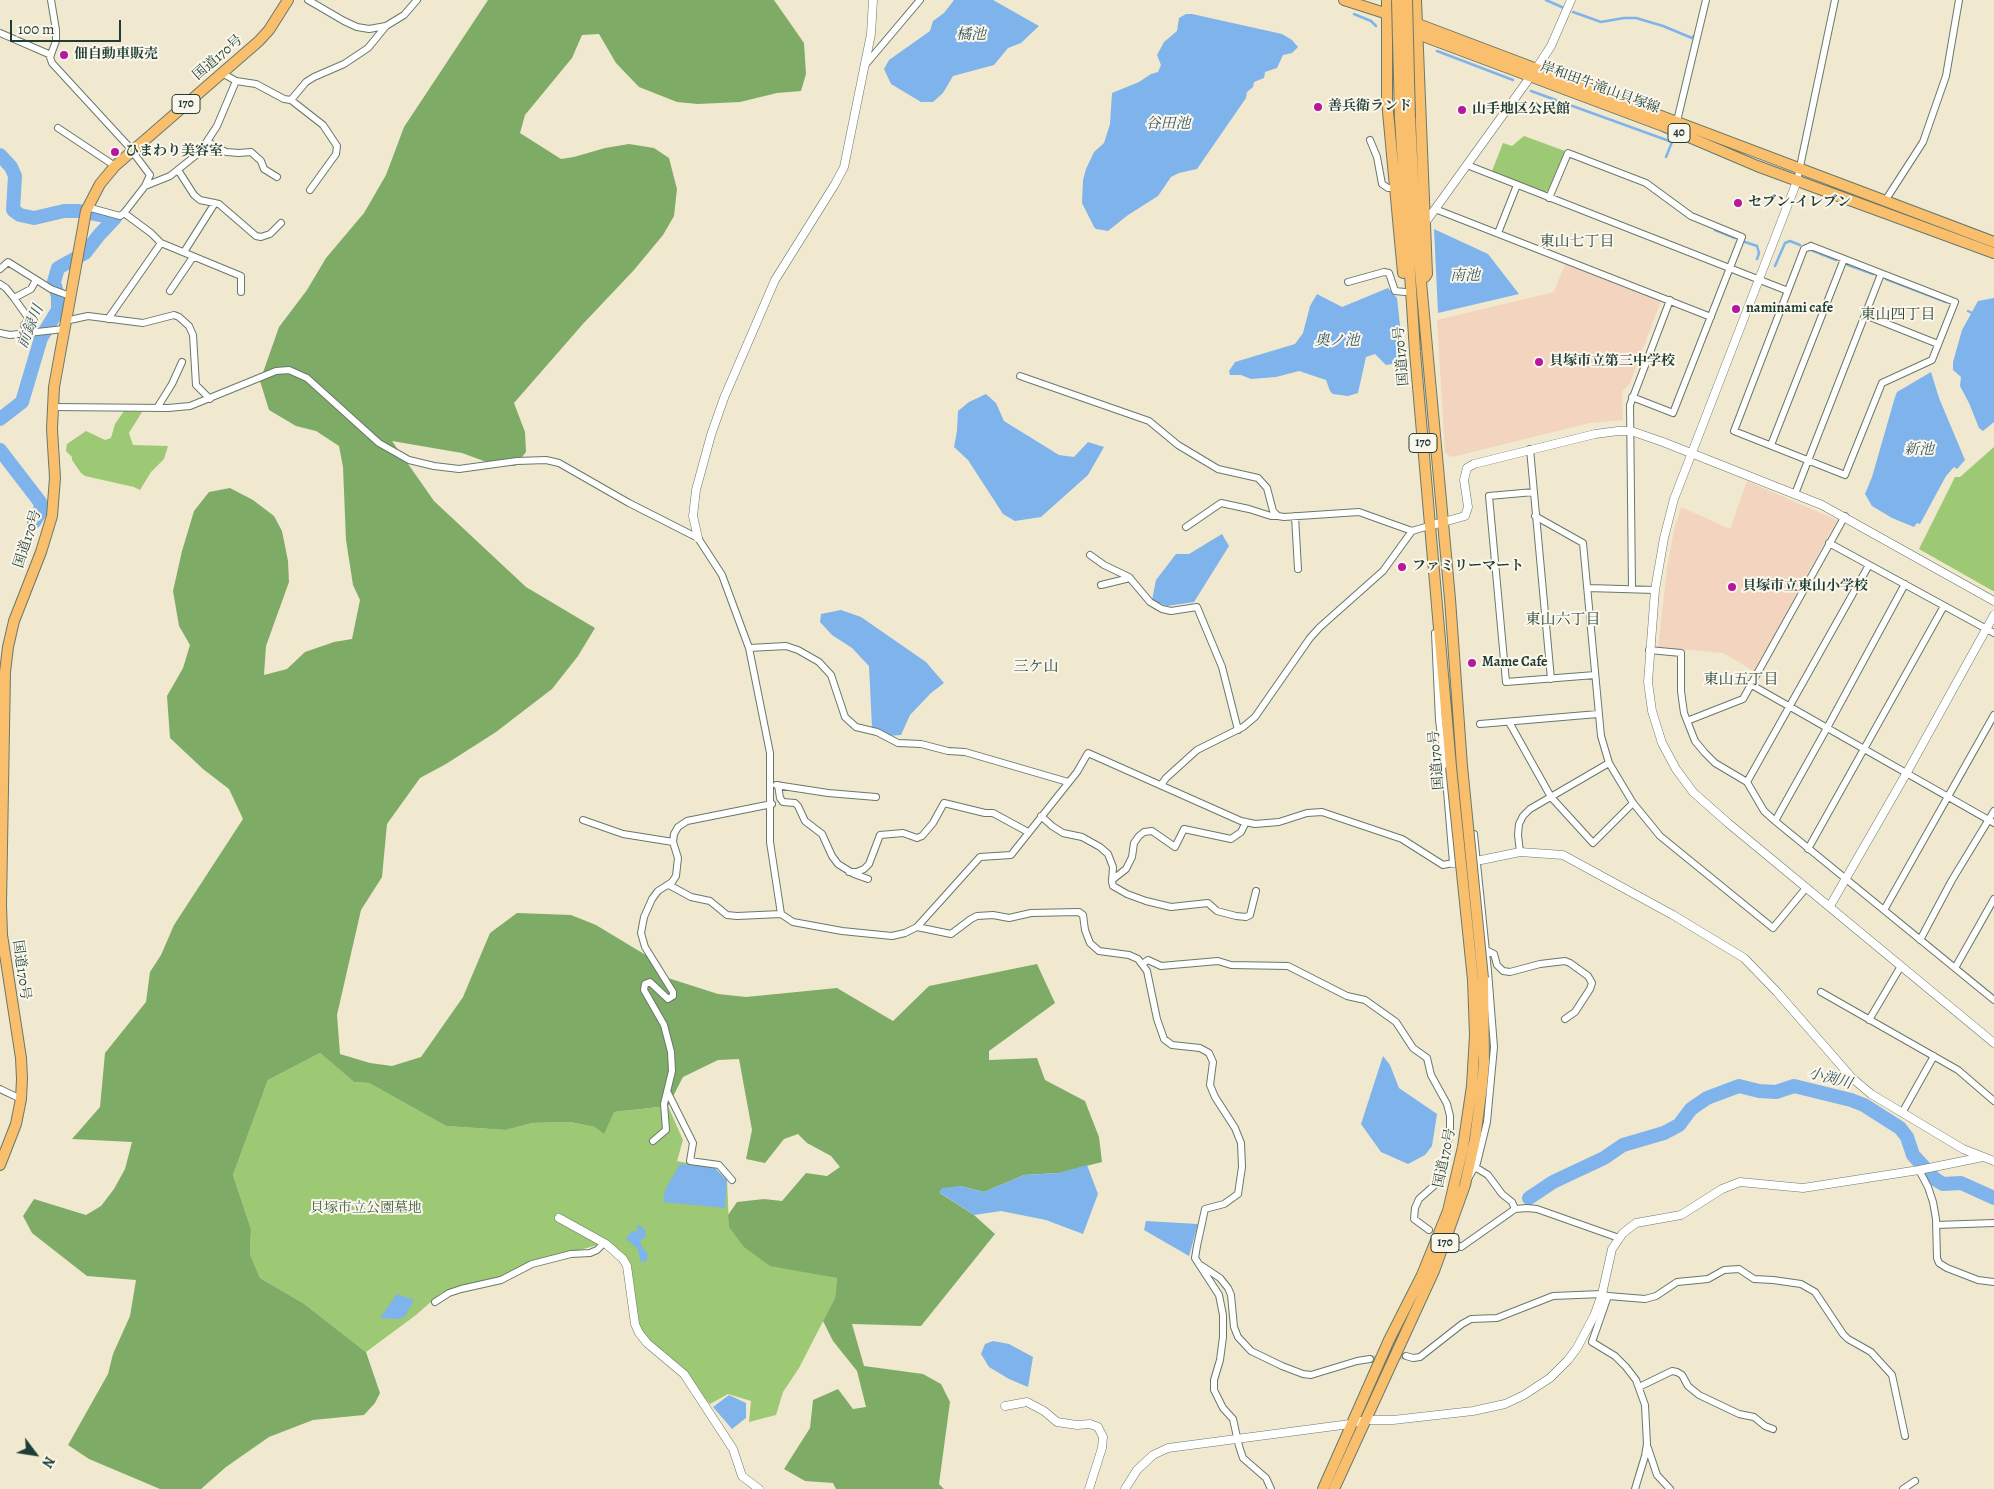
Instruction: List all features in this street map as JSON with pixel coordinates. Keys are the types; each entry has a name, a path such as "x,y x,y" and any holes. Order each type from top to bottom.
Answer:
{"main road":[{"name":"国道170号","path":"0,1165 16,1124 21,1099 20,1058 2,935 0,885 5,672 14,621 43,547 52,516 55,478 52,407 64,325 86,211 100,184 115,166 270,30 288,0"},
{"name":"岸和田牛滝山貝塚線","path":"1344,0 1387,16 1417,23 1533,73 1797,180 1994,253"},
{"path":"1387,0 1387,101 1405,292 1415,352"},
{"name":"国道170号","path":"1323,1489 1350,1424 1422,1275 1448,1211 1463,1146 1472,1086 1478,979 1451,767 1429,526 1415,352 1405,118 1397,0"},
{"name":"国道170号","path":"1334,1489 1434,1271 1456,1214 1475,1139 1484,1062 1444,524 1405,118 1408,0"},
{"path":"1416,0 1427,274 1421,285"},
{"name":"岸和田牛滝山貝塚線","path":"1387,16 1418,35 1677,121 1994,242"}],"street":[{"path":"51,0 56,42 50,55 52,63 132,150 150,175 145,186 120,216 86,211"},
{"path":"308,0 357,28 369,29 386,26"},
{"path":"291,100 306,82 314,76 344,64 368,48 386,26 404,15 417,0"},
{"path":"868,879 850,872 832,856 822,834 805,821 798,806 795,803 783,802 780,798 775,784 749,648 722,575 698,538 692,516 696,490 710,435 745,346 775,280 836,184 844,167 871,34 873,0"},
{"path":"863,67 920,0"},
{"path":"1425,223 1551,46 1571,0"},
{"path":"1677,121 1706,0"},
{"path":"1835,0 1797,180 1674,499 1664,538 1655,590 1648,682 1652,711 1662,743 1676,769 1693,792 1806,888 1994,1042"},
{"path":"1885,201 1923,142 1946,76 1958,0"},
{"path":"0,33 50,55"},
{"path":"222,73 236,81 256,84 284,100 291,100 323,125 337,146 336,154 310,190"},
{"path":"145,186 170,176 200,152 208,142 236,81"},
{"path":"58,128 115,166"},
{"path":"1370,140 1378,157 1382,184 1388,188 1395,188"},
{"path":"208,142 226,152 251,152 261,161 264,169 277,177"},
{"path":"1549,198 1568,153 1646,183 1691,216 1742,236 1673,413 1632,397"},
{"path":"1466,165 1788,291"},
{"path":"178,170 194,195 200,200 219,204 256,236 261,237 270,234 281,223"},
{"path":"1498,233 1517,185"},
{"path":"184,252 215,203"},
{"path":"1435,209 1711,317"},
{"path":"124,213 161,243 241,276 241,292"},
{"path":"108,319 161,243"},
{"path":"1811,246 1844,259 1954,302 1932,360 1882,383 1845,475 1734,431 1804,249 1811,246"},
{"path":"170,292 193,256"},
{"path":"1771,445 1844,259"},
{"path":"0,269 8,262 36,280 70,296"},
{"path":"1348,282 1384,272 1390,273 1395,292 1405,292"},
{"path":"1795,494 1881,274"},
{"path":"14,298 31,288 36,280"},
{"path":"0,284 6,288 29,319 24,324 28,333"},
{"path":"1632,589 1630,405 1670,300"},
{"path":"0,334 28,333 64,325 88,316 143,322 174,315 179,316 189,326 193,335 196,385 210,399"},
{"path":"1865,315 1938,344"},
{"path":"157,408 172,384 182,362"},
{"path":"52,407 157,408 190,406 264,375 276,371 289,370 307,378 379,443 409,460 459,469 546,460 559,463 629,504 698,538"},
{"path":"1020,376 1149,422 1178,445 1218,469 1258,478 1268,488 1273,510 1278,516"},
{"path":"1186,527 1221,503 1271,516 1359,512 1412,531 1444,524 1465,516 1468,507 1464,480 1467,468 1484,461 1595,434 1618,431 1631,432 1643,434 1795,494 1844,516 1994,601"},
{"path":"1530,449 1551,679"},
{"path":"1534,492 1489,496 1506,682 1595,675"},
{"path":"1294,516 1298,569"},
{"path":"1535,516 1583,543 1601,736 1609,763 1633,802 1660,836 1773,928 1806,888"},
{"path":"1687,721 1743,698 1844,516"},
{"path":"1161,785 1166,778 1197,750 1238,730 1255,717 1315,632 1383,571 1412,531"},
{"path":"1829,543 1994,633"},
{"path":"1090,554 1104,565 1130,578 1150,602 1162,609 1171,611 1197,607 1222,667 1238,730"},
{"path":"1747,782 1869,565"},
{"path":"1101,585 1130,578"},
{"path":"1775,821 1905,584"},
{"path":"1588,588 1655,590"},
{"path":"1808,849 1944,606"},
{"path":"1830,906 1994,615"},
{"path":"1438,617 1434,631 1439,720 1453,863"},
{"path":"749,648 786,646 798,650 819,662 831,675 845,717 856,727 878,732 898,743 921,744 948,751 965,752 1068,782"},
{"path":"1649,650 1680,653 1681,691 1687,721 1695,741 1705,753 1715,763 1747,782 1764,811 1775,821 1994,999"},
{"path":"1750,684 1991,821"},
{"path":"1480,724 1598,714"},
{"path":"1884,910 1994,715"},
{"path":"1509,722 1551,797 1592,842 1633,802"},
{"path":"669,885 691,897 710,901 727,915 781,914 793,922 842,932 892,936 917,927 980,857 1011,855 1077,772 1088,753 1246,822 1255,824 1279,822 1307,813 1322,812 1402,838 1443,865 1477,861 1520,852 1563,855 1673,915 1744,958 1778,992 1852,1078 1871,1094 1963,1149 1994,1161"},
{"path":"1520,852 1519,824 1523,816 1530,809 1609,763"},
{"path":"775,784 828,793 876,797"},
{"path":"775,784 770,842 781,914"},
{"path":"850,872 857,872 869,864 880,835 903,833 917,838 922,836 933,823 944,802 985,813 993,813 1028,832"},
{"path":"653,1141 666,1130 664,1104 672,1070 668,1038 664,1025 644,990 645,984 650,982 668,999 673,996 673,992 645,947 641,933 644,917 658,891 669,885 676,876 678,858 673,842 674,834 678,827 687,821 772,804"},
{"path":"1449,813 1466,811 1471,815 1486,950 1494,1047 1487,1122 1475,1167 1465,1184"},
{"path":"1920,940 1952,880 1991,821 1994,811"},
{"path":"1041,816 1063,833 1082,837 1100,847 1108,854 1113,867 1113,886 1146,901 1171,907 1208,904 1218,911 1236,916 1250,915 1256,892"},
{"path":"583,820 623,834 673,842"},
{"path":"1112,880 1126,869 1132,858 1134,843 1144,832 1152,831 1175,847 1184,829 1231,839 1242,832 1246,822"},
{"path":"1955,968 1994,898"},
{"path":"917,927 951,934 978,916 993,915 1009,918 1031,912 1078,912 1083,915 1085,930 1090,942 1099,951 1129,955 1138,959 1147,971 1157,1019 1164,1040 1172,1045 1200,1048 1209,1053 1213,1062 1210,1085 1242,1143 1242,1167 1238,1194 1224,1204 1205,1209 1195,1258 1219,1295 1223,1315 1223,1336 1220,1360 1214,1380 1214,1390 1223,1408 1233,1419 1243,1458 1266,1478 1271,1489"},
{"path":"1486,950 1494,954 1497,965 1503,971 1510,972 1540,964 1565,961 1588,976 1592,983 1590,989 1575,1012 1565,1019"},
{"path":"1142,964 1148,960 1161,966 1218,962 1230,965 1288,966 1347,996 1364,1000 1396,1022 1413,1048 1427,1058 1431,1075 1447,1104 1450,1116 1450,1129 1442,1174 1437,1183 1419,1199 1415,1208 1414,1219 1430,1230"},
{"path":"1869,1020 1901,966"},
{"path":"1821,992 1958,1070 1994,1101"},
{"path":"1902,1113 1934,1056"},
{"path":"0,1089 21,1099"},
{"path":"668,1093 694,1144 690,1161 719,1165 732,1180"},
{"path":"1635,1489 1647,1444 1645,1405 1639,1387 1626,1367 1615,1356 1592,1342 1605,1295 1612,1249 1620,1238 1636,1223 1681,1215 1722,1189 1740,1182 1803,1188 1919,1170 1983,1157"},
{"path":"1475,1167 1488,1175 1516,1209"},
{"path":"1919,1170 1933,1202 1937,1258 1939,1263 1978,1280 1994,1282"},
{"path":"1454,1243 1461,1247 1516,1209 1537,1209 1620,1238"},
{"path":"559,1218 604,1243 618,1254 627,1266 634,1324 639,1333 647,1343 684,1374 733,1449 742,1476 760,1489"},
{"path":"1936,1225 1994,1223"},
{"path":"434,1302 449,1293 461,1289 501,1280 532,1264 571,1254 597,1250 604,1243"},
{"path":"1201,1266 1220,1278 1228,1288 1231,1295 1234,1327 1238,1337 1251,1351 1282,1366 1302,1374 1311,1375 1357,1361 1370,1360"},
{"path":"1406,1356 1420,1357 1462,1324 1471,1320 1497,1318 1518,1308 1531,1306 1553,1296 1605,1295 1645,1299 1656,1296 1677,1282 1708,1279 1724,1270 1734,1268 1744,1271 1754,1279 1801,1284 1815,1292 1843,1334 1848,1339 1871,1352 1892,1375 1905,1436"},
{"path":"1125,1489 1137,1470 1154,1455 1168,1448 1350,1424 1365,1420 1393,1420 1473,1411 1505,1404 1524,1395 1550,1378 1568,1360 1584,1335 1605,1295"},
{"path":"1639,1387 1672,1371 1677,1372 1682,1375 1688,1386 1699,1395 1739,1414 1754,1417 1765,1426 1773,1429"},
{"path":"1005,1406 1027,1402 1044,1410 1057,1422 1077,1425 1090,1424 1098,1427 1103,1437 1102,1448 1088,1489"},
{"path":"1647,1444 1657,1475 1670,1489"},
{"path":"1903,1489 1915,1481"}],"shaded area":[{"name":"貝塚市立第三中学校","path":"1565,264 1661,301 1630,383 1622,392 1623,420 1590,423 1452,457 1445,453 1437,320 1554,292"},
{"name":"貝塚市立東山小学校","path":"1747,481 1837,520 1754,671 1723,653 1658,647 1667,568 1674,530 1681,507 1730,529"}],"green space":[{"path":"488,0 774,0 804,43 806,74 801,91 777,93 740,102 698,104 677,102 639,87 616,63 599,34 582,35 572,58 525,115 520,133 561,159 629,144 654,148 669,158 677,189 674,216 663,235 634,270 582,325 514,403 525,432 526,452 515,466 492,464 462,453 392,441 434,501 526,587 595,628 578,656 552,689 496,732 420,778 387,824 382,877 361,910 337,1015 340,1054 370,1063 392,1066 421,1057 463,997 490,933 517,913 571,915 596,925 649,957 668,978 718,994 746,997 837,988 893,1021 929,986 1037,964 1055,1003 989,1051 989,1060 1037,1058 1045,1080 1085,1101 1099,1137 1102,1162 1059,1173 1024,1175 984,1192 960,1186 940,1193 974,1215 995,1234 921,1326 852,1324 864,1366 923,1374 941,1384 950,1402 939,1484 944,1489 836,1489 833,1483 805,1481 784,1469 810,1428 813,1400 838,1389 853,1409 866,1407 857,1371 833,1341 823,1321 835,1298 837,1278 770,1266 744,1247 729,1227 728,1215 737,1202 764,1199 782,1201 806,1173 827,1176 840,1167 831,1156 807,1143 798,1134 784,1139 765,1163 746,1159 752,1130 739,1059 718,1060 683,1077 668,1106 614,1112 604,1134 595,1127 570,1122 532,1123 506,1130 446,1126 369,1083 354,1082 320,1053 268,1080 233,1175 251,1229 250,1254 260,1278 303,1303 366,1352 380,1393 375,1403 364,1415 313,1420 269,1437 226,1467 201,1489 160,1489 89,1459 68,1445 108,1374 113,1354 130,1316 136,1280 87,1276 32,1233 23,1216 34,1199 86,1215 101,1206 114,1189 125,1169 132,1142 72,1139 100,1107 105,1053 146,1002 150,972 161,955 174,925 243,819 229,789 203,769 170,738 167,696 183,668 190,645 179,626 173,591 182,551 194,511 209,492 230,488 253,500 274,516 282,531 288,561 289,582 266,646 264,675 287,669 305,652 334,642 352,639 360,600 353,585 346,540 343,467 339,446 316,431 296,426 269,410 260,381 279,327 307,290 326,258 364,213 386,175 404,127"},
{"path":"1524,136 1565,151 1548,191 1544,192 1492,171 1503,143 1512,146"},
{"path":"124,411 142,412 129,433 133,445 168,446 164,459 151,472 140,490 85,476 66,451 67,444 86,431 105,440 111,438 115,424"},
{"path":"1994,447 1993,591 1919,549 1955,477 1960,477"},
{"name":"貝塚市立公園墓地","path":"320,1053 354,1082 369,1083 446,1126 506,1130 532,1123 570,1122 595,1127 614,1112 668,1106 683,1140 677,1161 713,1168 727,1180 729,1227 815,1273 837,1278 835,1298 799,1368 783,1392 776,1415 749,1422 751,1401 728,1394 710,1404 684,1374 646,1341 635,1324 627,1266 604,1243 532,1264 501,1280 441,1293 416,1315 366,1352 303,1303 260,1278 250,1254 251,1229 233,1175 268,1080"}],"water":[{"name":"橘池","path":"954,0 993,0 1039,26 1021,43 1008,48 994,65 953,76 943,93 933,102 921,102 891,84 884,69 889,60 930,31 933,21 944,13"},
{"name":"谷田池","path":"1186,14 1282,34 1292,40 1298,47 1292,53 1283,55 1277,68 1265,72 1264,78 1254,82 1253,87 1247,92 1246,98 1197,169 1171,177 1158,196 1128,215 1108,231 1096,229 1082,203 1083,180 1094,152 1104,143 1110,124 1112,93 1158,72 1161,65 1157,55 1164,42 1177,31 1179,18"},
{"name":"南池","path":"1434,229 1488,254 1519,294 1438,313"},
{"name":"奥ノ池","path":"1388,288 1397,298 1404,362 1386,365 1375,354 1366,357 1358,393 1348,396 1333,394 1326,380 1299,371 1276,377 1251,379 1241,375 1230,375 1229,371 1235,362 1295,344 1303,333 1310,306 1317,294 1342,307"},
{"path":"1994,298 1994,422 1983,431 1979,428 1960,386 1961,377 1953,370 1953,362 1962,330 1978,301"},
{"name":"新池","path":"1931,372 1939,398 1965,460 1957,469 1954,467 1946,476 1920,524 1917,523 1914,527 1892,518 1872,506 1865,494 1872,477 1897,392"},
{"path":"986,394 996,403 1004,421 1059,455 1074,457 1088,442 1104,447 1088,475 1041,517 1015,521 1003,514 968,460 954,447 958,411 969,402"},
{"path":"1222,534 1229,546 1194,602 1167,606 1152,600 1156,580 1176,554 1189,554"},
{"path":"841,610 861,617 926,662 944,683 931,693 910,715 901,735 887,736 872,727 869,666 852,648 832,635 820,622 821,614"},
{"path":"1383,1056 1390,1065 1399,1088 1437,1114 1432,1146 1425,1155 1408,1164 1381,1152 1361,1124"},
{"path":"680,1164 715,1168 727,1180 725,1208 663,1202 665,1190"},
{"path":"1087,1165 1098,1194 1083,1234 1046,1220 1001,1211 974,1215 939,1192 942,1188 960,1186 984,1192 1024,1175 1059,1173"},
{"path":"1146,1221 1198,1224 1189,1256 1144,1230"},
{"path":"639,1225 645,1230 646,1236 640,1241 648,1254 646,1262 640,1261 638,1249 626,1239 632,1231 637,1232 636,1228"},
{"path":"397,1294 414,1300 405,1316 399,1319 380,1318"},
{"path":"993,1341 1009,1344 1033,1357 1028,1387 1009,1379 989,1367 981,1354 985,1344"},
{"path":"729,1395 746,1403 746,1418 732,1429 713,1407"}],"waterway":[{"path":"1546,0 1564,8"},
{"path":"1573,12 1601,22 1636,18 1663,26 1692,38 1694,36"},
{"path":"1354,14 1371,21 1376,26"},
{"path":"1437,51 1513,80"},
{"path":"1531,91 1672,142 1666,157"},
{"name":"前録川","path":"0,155 11,167 15,176 13,210 20,215 34,218 64,211 79,211 115,218 85,253 58,268 54,282 58,297 58,310 41,338 22,402 0,419"},
{"path":"1715,230 1735,238"},
{"path":"1775,266 1785,243 1790,241 1800,245"},
{"path":"1745,242 1757,246 1759,253 1757,259"},
{"path":"1811,250 1836,260"},
{"path":"1848,265 1873,274"},
{"path":"1886,279 1946,302"},
{"path":"1968,311 1972,313"},
{"name":"前録川","path":"0,450 40,502 41,511 34,522"},
{"name":"小渕川","path":"1529,1198 1553,1182 1604,1158 1623,1145 1664,1133 1679,1125 1691,1109 1707,1098 1739,1086 1759,1091 1776,1092 1794,1086 1864,1105 1900,1128 1907,1137 1913,1155 1935,1179 1943,1184 1961,1183 1994,1198"}],"tunnel":[{"path":"1370,1359 1406,1356"}],"place":[{"name":"佃自動車販売","path":"64,55"},
{"name":"善兵衛ランド","path":"1318,107"},
{"name":"山手地区公民館","path":"1462,110"},
{"name":"ひまわり美容室","path":"115,152"},
{"name":"セブン-イレブン","path":"1738,203"},
{"name":"naminami cafe","path":"1736,309"},
{"name":"貝塚市立第三中学校","path":"1539,362"},
{"name":"ファミリーマート","path":"1402,567"},
{"name":"貝塚市立東山小学校","path":"1732,587"},
{"name":"Mame Cafe","path":"1472,663"}],"district":[{"name":"東山七丁目","path":"1577,242"},
{"name":"東山四丁目","path":"1898,315"},
{"name":"東山六丁目","path":"1563,620"},
{"name":"三ケ山","path":"1036,667"},
{"name":"東山五丁目","path":"1741,680"}]}
